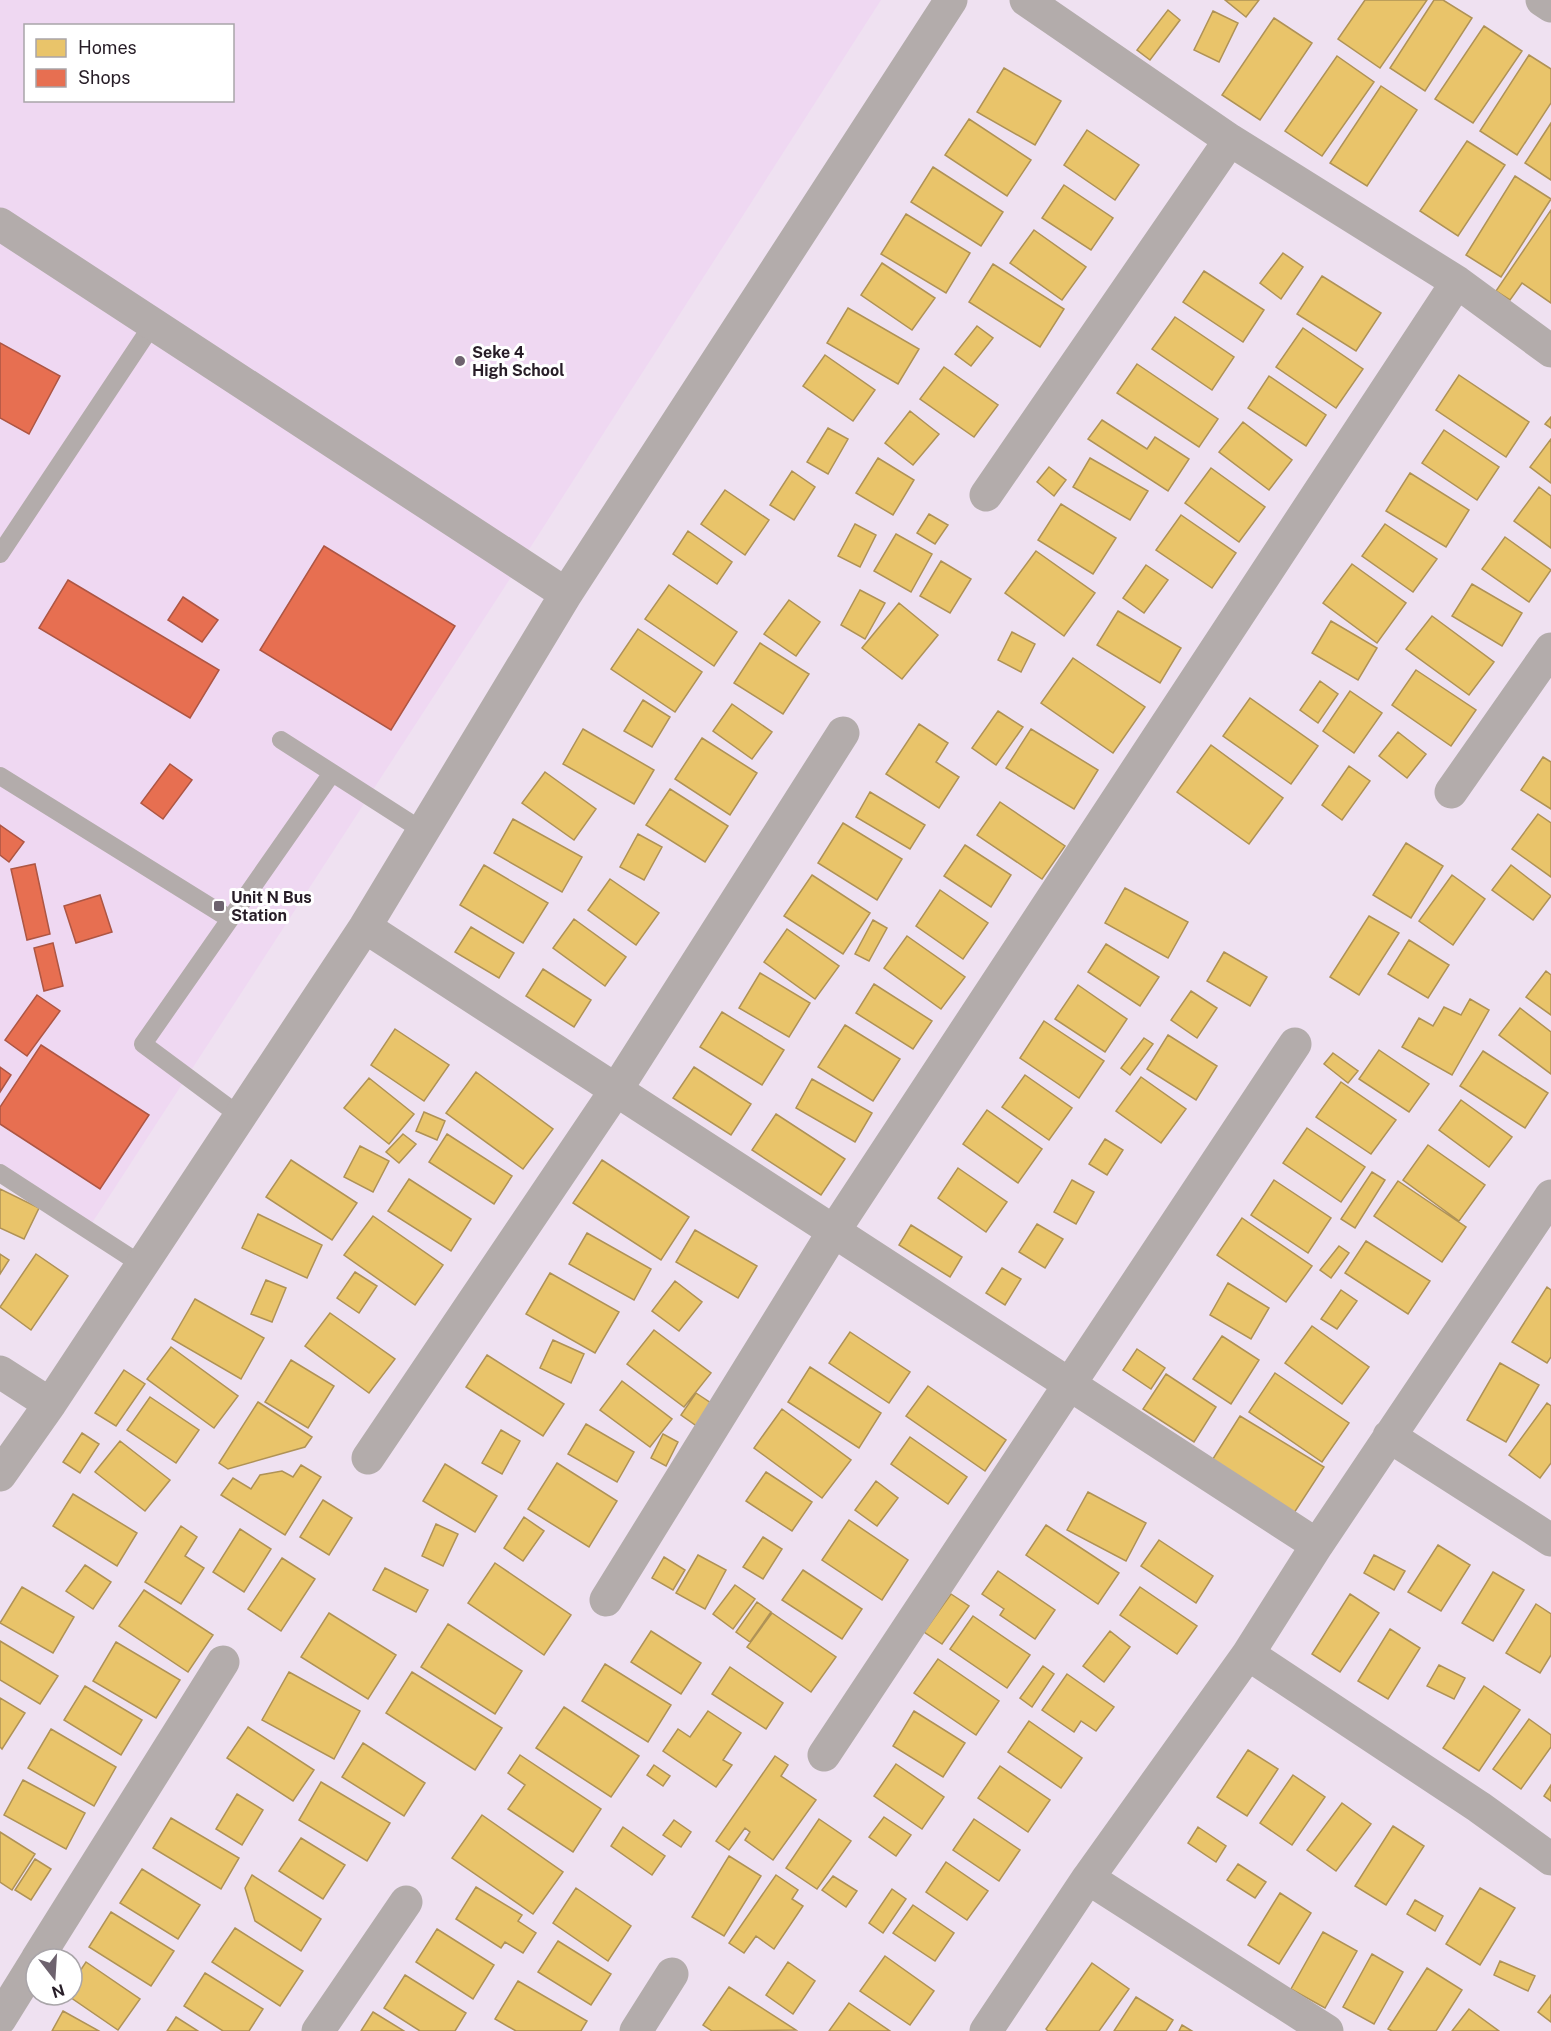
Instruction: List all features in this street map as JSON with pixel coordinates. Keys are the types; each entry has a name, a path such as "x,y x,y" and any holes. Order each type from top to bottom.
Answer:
{"street":[{"path":"0,1475 50,1404 365,927 566,594 951,0"},
{"path":"1026,0 1230,140 1457,282 1551,351"},
{"path":"1542,0 1551,6"},
{"path":"986,495 1230,140"},
{"path":"0,224 566,594"},
{"path":"606,1600 834,1231 1457,282"},
{"path":"1451,792 1551,649"},
{"path":"368,1458 616,1090 843,733"},
{"path":"365,927 1317,1545"},
{"path":"824,1755 1295,1044"},
{"path":"986,2031 1088,1878 1248,1654 1389,1436 1548,1206"},
{"path":"0,1372 50,1404"},
{"path":"1389,1436 1551,1540"},
{"path":"1248,1654 1479,1808 1551,1859"},
{"path":"45,1947 223,1662"},
{"path":"1088,1878 1327,2031"},
{"path":"318,2031 406,1902"},
{"path":"636,2031 672,1974"},
{"path":"0,2019 24,1981"}],"lane":[{"path":"0,554 153,324"},
{"path":"281,740 423,831"},
{"path":"240,1116 143,1044 332,773"},
{"path":"0,776 230,919"},
{"path":"0,1173 142,1265"}],"shaded area":[{"path":"0,0 881,0 539,534 92,1223 0,1164"}],"building: Homes":[{"path":"1225,0 1259,0 1246,17"},
{"path":"1365,0 1427,0 1380,68 1338,39"},
{"path":"1434,0 1443,0 1472,18 1425,91 1390,68"},
{"path":"1168,10 1180,20 1150,60 1137,50"},
{"path":"1213,11 1238,23 1219,62 1194,50"},
{"path":"1274,18 1312,43 1260,120 1222,95"},
{"path":"1484,26 1522,51 1473,123 1435,99"},
{"path":"1529,55 1551,69 1551,103 1517,155 1480,131"},
{"path":"1337,56 1374,82 1322,156 1285,131"},
{"path":"1004,68 1061,101 1035,145 977,112"},
{"path":"1381,86 1417,110 1367,186 1330,163"},
{"path":"969,119 1031,160 1007,196 945,155"},
{"path":"1551,123 1551,180 1525,163"},
{"path":"1087,130 1139,165 1115,200 1064,165"},
{"path":"1467,141 1505,165 1458,236 1420,211"},
{"path":"933,167 1003,212 981,246 911,202"},
{"path":"1515,176 1551,199 1501,277 1466,255"},
{"path":"1064,185 1113,218 1091,250 1042,218"},
{"path":"1551,210 1551,303 1522,283 1510,300 1496,291"},
{"path":"906,214 970,253 946,293 881,254"},
{"path":"1034,230 1086,267 1062,300 1010,263"},
{"path":"1283,253 1303,267 1281,299 1260,283"},
{"path":"882,263 935,298 912,330 861,295"},
{"path":"993,264 1064,309 1040,347 969,302"},
{"path":"1204,271 1264,310 1243,342 1183,302"},
{"path":"1322,276 1381,313 1356,351 1297,314"},
{"path":"848,308 919,349 898,384 827,343"},
{"path":"1175,317 1234,357 1212,390 1152,349"},
{"path":"977,326 993,338 971,366 955,354"},
{"path":"1303,328 1363,369 1336,408 1276,367"},
{"path":"825,355 875,390 853,421 803,386"},
{"path":"1137,364 1218,419 1199,447 1117,393"},
{"path":"944,367 998,405 974,437 920,399"},
{"path":"1459,375 1529,422 1506,457 1436,410"},
{"path":"1269,376 1326,415 1306,446 1248,408"},
{"path":"910,411 939,434 913,465 885,443"},
{"path":"1551,417 1551,428 1545,424"},
{"path":"1102,420 1147,449 1155,437 1189,459 1168,491 1088,439"},
{"path":"1243,422 1292,460 1269,490 1219,452"},
{"path":"828,428 848,439 828,474 807,462"},
{"path":"1444,430 1499,467 1477,500 1422,463"},
{"path":"1551,439 1551,483 1530,467"},
{"path":"878,458 914,480 893,515 856,493"},
{"path":"1090,458 1148,491 1130,520 1073,487"},
{"path":"1049,467 1066,480 1054,496 1037,482"},
{"path":"1211,468 1265,507 1239,542 1185,503"},
{"path":"792,471 815,487 794,520 770,505"},
{"path":"1410,473 1469,510 1446,547 1386,511"},
{"path":"1539,487 1551,496 1551,548 1514,521"},
{"path":"725,490 769,520 745,555 701,524"},
{"path":"1061,504 1116,538 1093,574 1038,540"},
{"path":"929,514 948,525 935,544 917,533"},
{"path":"1181,515 1236,553 1212,588 1156,550"},
{"path":"855,524 876,535 860,567 838,556"},
{"path":"1385,524 1437,559 1413,592 1362,556"},
{"path":"688,531 732,562 717,584 673,554"},
{"path":"896,534 932,554 911,592 874,571"},
{"path":"1505,537 1551,570 1529,602 1482,569"},
{"path":"1036,551 1095,593 1064,636 1005,593"},
{"path":"941,561 971,579 950,613 920,596"},
{"path":"1352,564 1406,603 1377,643 1323,603"},
{"path":"1146,565 1168,580 1144,613 1123,598"},
{"path":"1472,584 1522,613 1502,646 1452,616"},
{"path":"669,585 737,632 714,666 645,619"},
{"path":"860,590 885,603 865,639 841,625"},
{"path":"789,600 820,622 796,656 764,634"},
{"path":"899,603 938,635 902,679 862,648"},
{"path":"1118,611 1181,648 1160,683 1097,645"},
{"path":"1432,616 1494,662 1469,695 1406,649"},
{"path":"1331,621 1377,648 1358,680 1312,653"},
{"path":"638,629 702,672 675,712 611,669"},
{"path":"1012,632 1035,644 1021,672 998,660"},
{"path":"760,643 809,674 783,714 734,683"},
{"path":"1073,658 1145,707 1113,753 1041,703"},
{"path":"1416,670 1476,710 1451,746 1392,705"},
{"path":"1320,681 1338,694 1318,723 1300,710"},
{"path":"1350,691 1382,713 1354,753 1323,731"},
{"path":"1250,698 1318,746 1291,784 1223,736"},
{"path":"643,700 670,717 652,747 624,731"},
{"path":"732,704 772,732 752,759 713,731"},
{"path":"998,711 1023,727 996,765 972,748"},
{"path":"919,724 948,743 936,762 959,777 939,808 886,774"},
{"path":"583,729 654,770 634,804 563,764"},
{"path":"1031,729 1098,770 1074,809 1006,768"},
{"path":"1398,732 1426,754 1407,778 1379,756"},
{"path":"702,738 757,773 730,815 675,779"},
{"path":"1211,745 1283,798 1249,844 1177,792"},
{"path":"1543,757 1551,762 1551,809 1521,790"},
{"path":"1349,766 1370,781 1342,820 1322,805"},
{"path":"545,772 596,809 574,840 522,803"},
{"path":"670,789 728,826 705,862 646,825"},
{"path":"870,792 925,825 910,849 856,817"},
{"path":"1000,802 1065,846 1042,879 977,835"},
{"path":"1538,814 1551,823 1551,877 1512,849"},
{"path":"513,819 582,857 562,892 494,853"},
{"path":"843,823 902,859 877,900 818,863"},
{"path":"638,834 662,847 644,880 620,867"},
{"path":"1406,843 1443,866 1411,918 1373,895"},
{"path":"965,845 1011,875 991,907 944,876"},
{"path":"484,865 548,903 523,943 460,905"},
{"path":"1511,865 1551,896 1533,920 1492,890"},
{"path":"812,875 870,913 843,954 784,916"},
{"path":"1452,875 1485,899 1453,945 1419,921"},
{"path":"610,879 659,913 636,945 588,910"},
{"path":"1125,888 1188,922 1168,958 1105,923"},
{"path":"940,890 988,923 963,959 916,926"},
{"path":"1369,916 1399,933 1359,995 1330,977"},
{"path":"574,919 626,957 605,986 553,948"},
{"path":"873,920 887,928 869,961 855,954"},
{"path":"471,927 514,953 499,978 455,952"},
{"path":"787,929 839,966 815,999 764,962"},
{"path":"907,936 965,977 941,1009 884,968"},
{"path":"1409,940 1449,965 1428,998 1388,974"},
{"path":"1106,944 1159,977 1140,1006 1088,972"},
{"path":"1224,952 1267,977 1250,1006 1207,981"},
{"path":"543,969 591,1000 574,1027 526,996"},
{"path":"1546,971 1551,975 1551,1015 1526,997"},
{"path":"760,973 810,1003 789,1037 739,1008"},
{"path":"874,984 932,1021 913,1049 856,1013"},
{"path":"1078,985 1127,1019 1105,1052 1055,1019"},
{"path":"1191,991 1217,1008 1197,1038 1171,1020"},
{"path":"1470,999 1489,1010 1452,1075 1402,1047 1419,1018 1433,1026 1444,1007 1461,1015"},
{"path":"1520,1008 1551,1032 1551,1074 1499,1035"},
{"path":"722,1012 784,1050 762,1085 700,1047"},
{"path":"1044,1021 1104,1061 1079,1098 1020,1058"},
{"path":"845,1025 900,1059 873,1101 818,1067"},
{"path":"395,1029 449,1065 424,1101 371,1065"},
{"path":"1168,1035 1217,1066 1196,1100 1147,1069"},
{"path":"1144,1038 1153,1044 1130,1075 1121,1068"},
{"path":"1379,1050 1429,1084 1409,1112 1359,1079"},
{"path":"1483,1051 1548,1093 1525,1128 1460,1086"},
{"path":"1333,1053 1358,1071 1348,1083 1324,1064"},
{"path":"694,1067 751,1104 731,1135 673,1098"},
{"path":"476,1072 553,1129 523,1169 446,1113"},
{"path":"1025,1075 1072,1108 1049,1140 1002,1107"},
{"path":"1141,1077 1186,1109 1161,1143 1116,1111"},
{"path":"369,1078 414,1114 389,1144 344,1108"},
{"path":"812,1079 872,1113 855,1142 796,1108"},
{"path":"1341,1082 1396,1120 1371,1154 1316,1117"},
{"path":"1461,1100 1512,1137 1489,1167 1439,1130"},
{"path":"987,1110 1042,1149 1018,1183 963,1144"},
{"path":"424,1112 445,1121 437,1140 416,1131"},
{"path":"776,1114 845,1159 821,1195 752,1150"},
{"path":"1307,1128 1365,1167 1341,1202 1283,1163"},
{"path":"403,1134 416,1144 399,1163 386,1152"},
{"path":"447,1134 512,1176 494,1204 429,1162"},
{"path":"1105,1139 1123,1150 1107,1175 1089,1164"},
{"path":"1428,1145 1485,1185 1459,1221 1403,1180"},
{"path":"360,1146 389,1161 373,1192 344,1177"},
{"path":"291,1160 357,1203 332,1240 266,1197"},
{"path":"602,1160 689,1217 661,1260 573,1203"},
{"path":"958,1168 1007,1202 986,1232 938,1198"},
{"path":"1372,1172 1385,1180 1355,1228 1341,1219"},
{"path":"409,1179 471,1219 451,1251 388,1211"},
{"path":"1072,1180 1094,1192 1076,1224 1054,1212"},
{"path":"1274,1180 1331,1218 1308,1253 1251,1215"},
{"path":"1398,1181 1466,1227 1442,1262 1374,1216"},
{"path":"0,1189 39,1208 24,1239 0,1228"},
{"path":"258,1214 322,1245 307,1278 242,1248"},
{"path":"373,1216 443,1265 415,1305 344,1255"},
{"path":"1242,1218 1312,1266 1286,1302 1217,1255"},
{"path":"1037,1224 1063,1239 1045,1268 1019,1252"},
{"path":"911,1225 962,1257 950,1277 899,1245"},
{"path":"695,1230 757,1266 738,1298 676,1262"},
{"path":"587,1233 651,1269 634,1300 569,1264"},
{"path":"1366,1241 1430,1281 1408,1314 1345,1273"},
{"path":"1339,1246 1349,1253 1331,1278 1320,1270"},
{"path":"0,1254 9,1260 0,1274"},
{"path":"36,1254 68,1276 31,1330 0,1307"},
{"path":"1002,1268 1021,1279 1005,1305 986,1293"},
{"path":"355,1272 377,1286 359,1313 337,1298"},
{"path":"550,1273 619,1312 595,1353 526,1314"},
{"path":"266,1280 286,1288 272,1322 251,1314"},
{"path":"675,1281 702,1302 679,1331 652,1311"},
{"path":"1228,1283 1269,1308 1251,1339 1210,1315"},
{"path":"1547,1287 1551,1290 1551,1357 1547,1363 1512,1342"},
{"path":"1341,1290 1357,1301 1337,1329 1321,1319"},
{"path":"195,1299 264,1338 241,1379 172,1339"},
{"path":"330,1313 395,1359 369,1393 305,1346"},
{"path":"1312,1326 1369,1367 1342,1404 1285,1363"},
{"path":"654,1330 711,1373 684,1407 627,1364"},
{"path":"850,1332 910,1372 889,1403 829,1363"},
{"path":"1222,1336 1259,1360 1231,1404 1193,1379"},
{"path":"553,1340 584,1354 571,1383 540,1368"},
{"path":"171,1347 238,1396 214,1428 147,1379"},
{"path":"1137,1349 1165,1368 1151,1389 1123,1370"},
{"path":"487,1355 564,1404 543,1436 466,1387"},
{"path":"291,1360 334,1386 308,1428 265,1402"},
{"path":"1500,1363 1539,1385 1506,1442 1467,1420"},
{"path":"810,1367 881,1413 859,1448 788,1402"},
{"path":"124,1370 145,1384 116,1426 95,1413"},
{"path":"1275,1373 1349,1423 1322,1462 1249,1412"},
{"path":"1166,1374 1216,1407 1194,1442 1143,1409"},
{"path":"622,1381 672,1419 650,1447 600,1410"},
{"path":"928,1386 1006,1440 985,1471 906,1416"},
{"path":"696,1393 714,1405 698,1427 681,1415"},
{"path":"150,1397 199,1430 176,1463 127,1430"},
{"path":"258,1402 312,1437 305,1447 228,1469 219,1463"},
{"path":"1547,1403 1551,1406 1551,1463 1540,1478 1509,1455"},
{"path":"782,1409 851,1460 822,1498 754,1448"},
{"path":"1240,1416 1324,1467 1294,1513 1211,1462"},
{"path":"586,1424 634,1452 617,1482 568,1454"},
{"path":"501,1430 520,1441 502,1474 482,1463"},
{"path":"82,1433 99,1444 80,1473 63,1462"},
{"path":"663,1434 678,1442 666,1466 651,1458"},
{"path":"910,1437 967,1477 948,1504 891,1464"},
{"path":"120,1441 170,1480 145,1511 95,1472"},
{"path":"557,1463 617,1501 589,1547 528,1509"},
{"path":"445,1464 497,1496 475,1532 423,1501"},
{"path":"301,1465 321,1477 285,1535 221,1495 233,1478 251,1489 260,1475 282,1471 293,1477"},
{"path":"766,1472 812,1502 792,1531 746,1501"},
{"path":"876,1481 898,1498 877,1526 855,1510"},
{"path":"1088,1492 1146,1523 1126,1561 1067,1530"},
{"path":"73,1494 137,1533 117,1566 53,1526"},
{"path":"323,1500 352,1518 329,1555 300,1537"},
{"path":"524,1517 544,1531 523,1561 504,1548"},
{"path":"849,1520 908,1560 882,1600 822,1560"},
{"path":"436,1524 458,1534 443,1566 422,1556"},
{"path":"1046,1525 1119,1573 1098,1604 1026,1555"},
{"path":"181,1526 197,1537 185,1556 204,1568 181,1604 145,1582"},
{"path":"240,1529 271,1549 244,1592 213,1572"},
{"path":"763,1537 782,1549 763,1579 743,1567"},
{"path":"1159,1540 1213,1576 1196,1603 1141,1566"},
{"path":"1438,1545 1470,1565 1441,1611 1408,1592"},
{"path":"698,1555 726,1570 705,1609 676,1593"},
{"path":"1374,1555 1405,1571 1394,1590 1364,1573"},
{"path":"664,1557 685,1570 673,1590 652,1578"},
{"path":"282,1558 315,1579 281,1631 248,1609"},
{"path":"495,1563 571,1615 544,1655 468,1603"},
{"path":"85,1565 111,1582 93,1609 66,1591"},
{"path":"385,1568 428,1590 416,1612 373,1590"},
{"path":"803,1570 862,1609 842,1639 782,1600"},
{"path":"998,1571 1055,1610 1035,1639 1000,1615 1004,1609 982,1594"},
{"path":"1493,1572 1524,1590 1493,1641 1462,1623"},
{"path":"735,1585 755,1599 733,1629 713,1614"},
{"path":"22,1587 74,1617 53,1653 0,1623"},
{"path":"1140,1587 1197,1626 1177,1654 1120,1615"},
{"path":"144,1590 213,1635 188,1672 119,1626"},
{"path":"951,1594 969,1606 942,1644 924,1632"},
{"path":"1350,1594 1379,1613 1340,1672 1312,1654"},
{"path":"757,1602 771,1612 750,1642 736,1632"},
{"path":"1536,1604 1551,1614 1551,1655 1540,1673 1506,1653"},
{"path":"329,1613 396,1655 368,1699 301,1657"},
{"path":"772,1613 836,1657 811,1692 747,1647"},
{"path":"973,1616 1030,1655 1007,1688 950,1649"},
{"path":"448,1624 522,1671 495,1714 421,1667"},
{"path":"1390,1629 1420,1648 1388,1699 1358,1681"},
{"path":"651,1631 701,1663 681,1694 631,1662"},
{"path":"1110,1631 1130,1647 1104,1682 1083,1666"},
{"path":"0,1641 58,1676 40,1704 0,1680"},
{"path":"116,1642 180,1680 156,1718 93,1681"},
{"path":"938,1659 999,1701 976,1735 914,1693"},
{"path":"605,1664 671,1705 648,1742 582,1701"},
{"path":"1439,1665 1465,1678 1454,1699 1427,1686"},
{"path":"1043,1666 1054,1674 1032,1707 1020,1698"},
{"path":"730,1667 783,1703 766,1729 712,1694"},
{"path":"289,1672 360,1711 334,1759 262,1720"},
{"path":"412,1672 502,1728 475,1770 386,1713"},
{"path":"1067,1674 1114,1707 1096,1731 1081,1721 1074,1732 1042,1710"},
{"path":"85,1686 142,1720 121,1755 64,1720"},
{"path":"1484,1686 1520,1710 1479,1771 1443,1748"},
{"path":"0,1698 25,1713 2,1749 0,1747"},
{"path":"564,1707 639,1756 611,1797 536,1748"},
{"path":"708,1711 741,1733 723,1760 732,1765 716,1787 663,1751 678,1729 690,1737"},
{"path":"914,1711 965,1743 943,1777 893,1746"},
{"path":"1529,1719 1551,1735 1551,1747 1521,1789 1493,1769"},
{"path":"1029,1721 1082,1758 1061,1788 1008,1752"},
{"path":"248,1727 314,1770 293,1801 227,1758"},
{"path":"51,1729 116,1767 94,1806 28,1768"},
{"path":"363,1743 425,1783 404,1816 342,1777"},
{"path":"1248,1750 1278,1769 1247,1816 1217,1797"},
{"path":"520,1755 601,1809 573,1852 508,1809 525,1785 508,1773"},
{"path":"775,1756 788,1765 781,1776 816,1800 773,1860 745,1840 750,1832 745,1828 729,1850 716,1841"},
{"path":"896,1764 944,1797 922,1829 874,1796"},
{"path":"654,1765 670,1776 663,1786 647,1775"},
{"path":"1000,1766 1050,1800 1028,1832 978,1798"},
{"path":"1293,1775 1325,1797 1292,1845 1260,1823"},
{"path":"23,1780 85,1813 66,1849 4,1815"},
{"path":"321,1782 390,1823 367,1861 299,1820"},
{"path":"1551,1785 1551,1801 1544,1796"},
{"path":"237,1794 263,1810 242,1845 216,1829"},
{"path":"1342,1803 1371,1824 1336,1871 1307,1850"},
{"path":"482,1815 563,1872 533,1914 452,1858"},
{"path":"884,1817 911,1835 896,1856 869,1837"},
{"path":"171,1818 239,1858 221,1889 153,1848"},
{"path":"819,1819 851,1841 817,1889 786,1868"},
{"path":"974,1819 1020,1850 999,1881 953,1850"},
{"path":"674,1820 691,1832 681,1847 663,1835"},
{"path":"1393,1826 1424,1846 1386,1905 1355,1886"},
{"path":"623,1827 665,1856 652,1875 611,1846"},
{"path":"1198,1827 1226,1846 1216,1862 1188,1843"},
{"path":"0,1832 35,1854 12,1890 0,1882"},
{"path":"301,1838 345,1865 323,1899 279,1871"},
{"path":"729,1856 761,1876 724,1936 692,1917"},
{"path":"35,1859 51,1869 31,1900 15,1890"},
{"path":"946,1862 988,1891 967,1920 926,1892"},
{"path":"1238,1864 1266,1882 1255,1898 1227,1880"},
{"path":"142,1869 200,1905 178,1939 120,1903"},
{"path":"252,1875 321,1919 301,1951 255,1921 245,1888"},
{"path":"776,1875 798,1890 792,1899 803,1906 774,1949 756,1936 744,1953 729,1943"},
{"path":"833,1876 857,1891 846,1907 822,1890"},
{"path":"476,1887 522,1915 518,1921 536,1933 523,1953 505,1942 501,1948 456,1919"},
{"path":"576,1888 631,1926 608,1961 553,1923"},
{"path":"1480,1888 1515,1908 1480,1965 1446,1944"},
{"path":"892,1889 906,1899 883,1933 869,1923"},
{"path":"1280,1893 1311,1913 1279,1964 1248,1945"},
{"path":"1415,1900 1443,1916 1435,1931 1407,1914"},
{"path":"913,1905 954,1933 935,1961 893,1933"},
{"path":"111,1912 174,1951 151,1986 89,1947"},
{"path":"235,1928 303,1971 280,2006 212,1962"},
{"path":"437,1929 494,1965 473,1999 416,1962"},
{"path":"1323,1932 1357,1951 1325,2008 1291,1989"},
{"path":"558,1941 611,1974 591,2005 538,1972"},
{"path":"1372,1954 1403,1972 1374,2024 1343,2007"},
{"path":"885,1956 934,1991 910,2025 860,1991"},
{"path":"1500,1961 1535,1976 1528,1991 1494,1975"},
{"path":"86,1962 140,1999 118,2030 84,2007 84,1965"},
{"path":"788,1962 815,1981 793,2014 766,1995"},
{"path":"1092,1963 1129,1989 1099,2031 1048,2031 1046,2029"},
{"path":"1427,1968 1462,1990 1436,2031 1392,2031 1388,2029"},
{"path":"205,1973 263,2009 249,2031 223,2031 184,2006"},
{"path":"405,1975 466,2013 455,2031 420,2031 384,2008"},
{"path":"518,1981 587,2021 581,2031 516,2031 495,2019"},
{"path":"729,1987 796,2030 712,2031 703,2025"},
{"path":"1551,1995 1551,2022 1538,2012"},
{"path":"1136,1997 1173,2020 1166,2031 1114,2031"},
{"path":"849,2003 890,2031 829,2031"},
{"path":"1469,2009 1499,2031 1452,2031"},
{"path":"63,2011 99,2031 52,2031"},
{"path":"373,2012 404,2031 361,2031"},
{"path":"176,2017 198,2031 167,2031"},
{"path":"1182,2025 1192,2031 1179,2031"}],"building: Shops":[{"path":"0,343 60,376 29,434 0,418"},
{"path":"324,546 455,626 391,730 260,650"},
{"path":"68,580 219,670 190,718 39,628"},
{"path":"183,597 218,620 202,642 168,620"},
{"path":"170,764 192,780 163,819 141,803"},
{"path":"0,825 24,842 9,862 0,855"},
{"path":"35,864 50,934 27,940 11,869"},
{"path":"100,895 112,932 76,943 64,906"},
{"path":"53,943 63,986 44,991 34,948"},
{"path":"37,995 60,1011 27,1056 5,1040"},
{"path":"41,1045 149,1115 100,1189 0,1124 0,1107"},
{"path":"0,1067 11,1075 0,1092"}],"place":[{"name":"Seke 4 High School","path":"460,361"},
{"name":"Unit N Bus Station","path":"219,906"}]}
